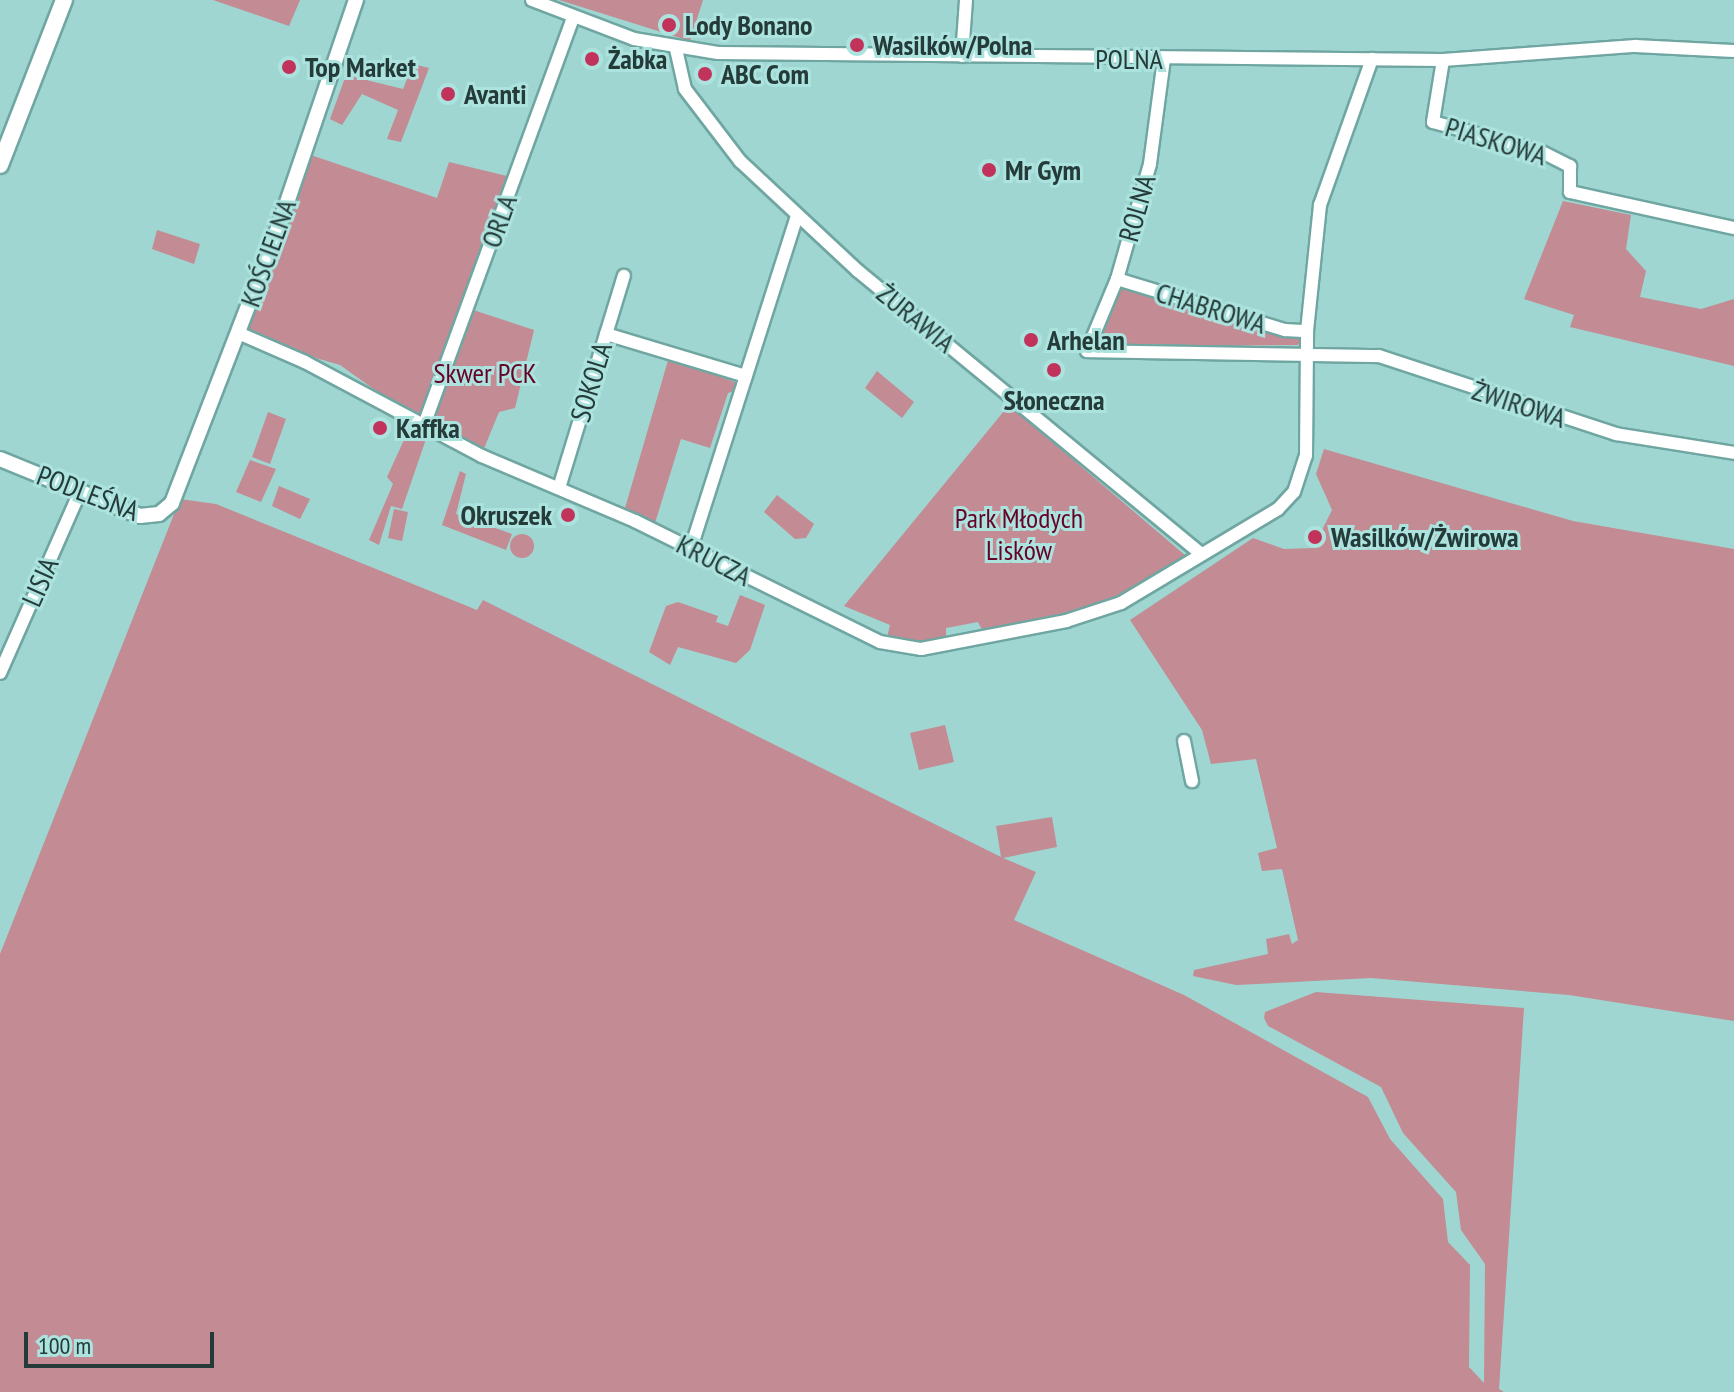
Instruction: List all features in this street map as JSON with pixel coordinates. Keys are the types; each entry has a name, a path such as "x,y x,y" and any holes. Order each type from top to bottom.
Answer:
{"main road":[{"path":"0,165 64,0"}],"street":[{"name":"KOŚCIELNA","path":"172,503 238,333 356,0"},
{"name":"POLNA","path":"532,0 573,17 676,49 1164,59 1443,60 1635,46 1734,51"},
{"path":"962,56 966,0"},
{"name":"ORLA","path":"424,425 573,17"},
{"name":"ŻURAWIA","path":"676,49 679,78 707,122 797,216 1201,554"},
{"name":"ROLNA","path":"1087,351 1117,279 1150,164 1164,59"},
{"path":"1201,554 1278,509 1294,492 1306,456 1307,331 1320,205 1372,59"},
{"name":"PIASKOWA","path":"1443,60 1433,122 1540,151 1570,166 1570,192 1734,228"},
{"path":"691,548 797,216"},
{"name":"SOKOLA","path":"559,488 624,276"},
{"name":"CHABROWA","path":"1117,279 1285,330 1307,331"},
{"name":"KRUCZA","path":"238,333 424,425 691,548 880,642 910,649 1105,611 1201,554"},
{"path":"606,334 746,376"},
{"name":"ŻWIROWA","path":"1087,351 1307,352 1379,356 1616,434 1734,453"},
{"name":"PODLEŚNA","path":"0,459 140,516 159,514 172,503"},
{"name":"LISIA","path":"0,673 80,492"},
{"path":"1184,741 1192,781"}],"green space":[{"path":"213,0 300,0 289,26"},
{"path":"559,0 703,0 690,41"},
{"path":"413,64 429,68 401,142 387,139 398,110 362,94 342,125 330,119 346,75 403,89"},
{"path":"305,153 437,198 449,162 507,176 423,410 424,425 340,365 257,341 241,327"},
{"path":"1563,201 1631,215 1626,249 1646,271 1640,297 1701,309 1734,299 1734,366 1570,327 1574,315 1524,299"},
{"path":"157,230 200,244 194,264 152,249"},
{"path":"1118,282 1301,339 1298,345 1093,347"},
{"name":"Skwer PCK","path":"467,308 534,330 515,408 499,412 483,451 432,422"},
{"path":"669,357 737,383 736,390 728,393 710,448 681,439 655,523 625,508"},
{"path":"877,371 914,402 902,418 865,388"},
{"name":"Park Młodych Lisków","path":"1009,405 1186,556 1109,604 982,630 978,622 946,628 946,637 909,643 887,637 890,625 844,606"},
{"path":"268,412 286,419 270,464 252,457"},
{"path":"409,429 426,439 402,509 391,506 379,545 369,540 393,484 387,477"},
{"path":"1324,449 1573,521 1734,549 1734,1021 1569,995 1371,978 1236,985 1193,976 1194,970 1268,954 1266,939 1289,934 1292,944 1298,940 1282,869 1262,871 1258,853 1277,848 1256,759 1211,764 1202,730 1130,620 1253,538 1284,549 1313,548 1332,510 1316,474"},
{"path":"250,460 276,469 261,502 236,492"},
{"path":"460,471 466,474 456,514 512,534 506,550 442,525"},
{"path":"279,486 310,499 300,519 272,506"},
{"path":"777,495 814,524 806,538 795,539 764,512"},
{"path":"180,499 216,504 477,610 483,600 1001,857 996,826 1052,817 1057,847 1003,858 1036,872 1014,920 1184,995 1368,1097 1390,1139 1443,1199 1448,1242 1470,1265 1469,1367 1484,1383 1485,1264 1461,1230 1456,1192 1403,1133 1381,1087 1268,1026 1264,1018 1265,1012 1316,992 1524,1008 1499,1389 1504,1392 0,1392 0,954"},
{"path":"394,509 408,512 402,541 388,538"},
{"path":"517,534 527,534 534,541 534,551 527,558 517,558 510,551 510,541"},
{"path":"740,595 765,605 750,650 736,663 678,647 670,665 649,652 666,606 678,602 718,616 716,622 728,626"},
{"path":"945,725 954,762 919,770 910,733"}],"place":[{"name":"Lody Bonano","path":"669,25"},
{"name":"Wasilków/Polna","path":"857,45"},
{"name":"Żabka","path":"592,59"},
{"name":"Top Market","path":"289,67"},
{"name":"ABC Com","path":"705,74"},
{"name":"Avanti","path":"448,94"},
{"name":"Mr Gym","path":"989,170"},
{"name":"Arhelan","path":"1031,340"},
{"name":"Słoneczna","path":"1054,370"},
{"name":"Kaffka","path":"380,428"},
{"name":"Okruszek","path":"568,515"},
{"name":"Wasilków/Żwirowa","path":"1315,537"}]}
